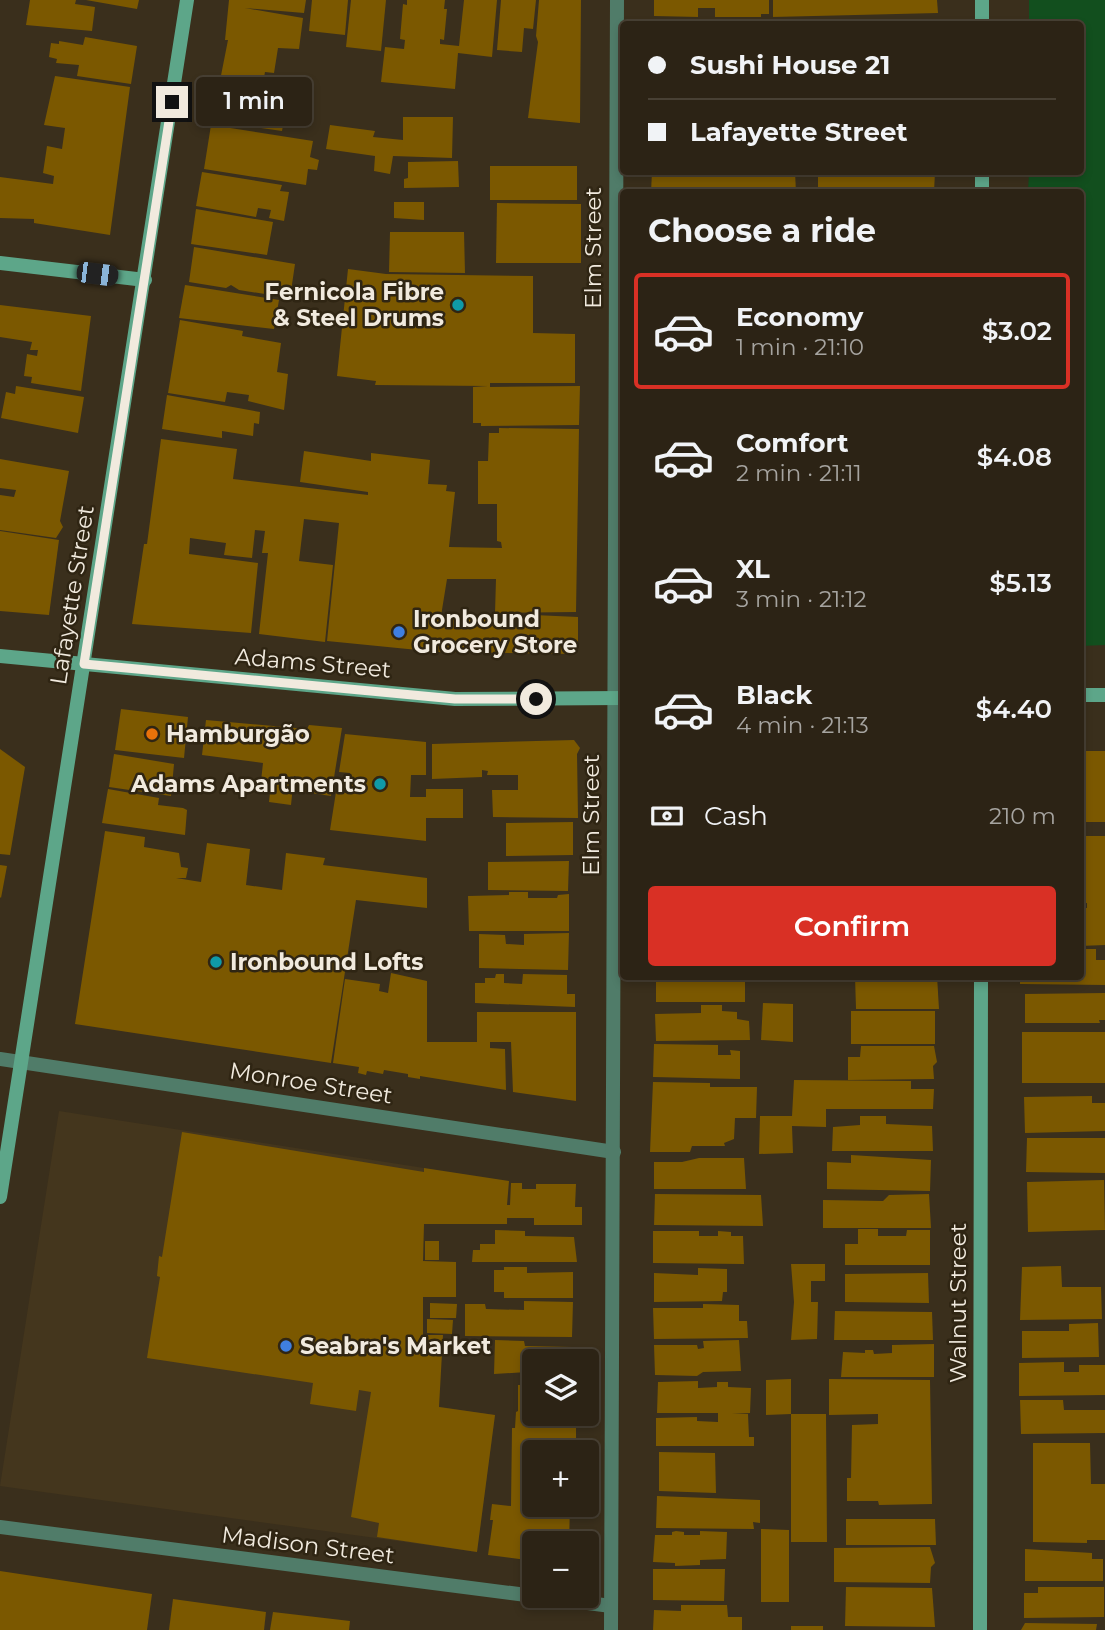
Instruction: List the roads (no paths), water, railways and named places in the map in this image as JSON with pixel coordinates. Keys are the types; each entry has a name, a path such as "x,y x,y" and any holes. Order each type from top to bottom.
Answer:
{"street":[{"name":"Lafayette Street","path":"0,1197 187,0"},
{"name":"Elm Street","path":"611,1630 619,699 617,0"},
{"path":"982,0 982,21"},
{"path":"0,263 145,279"},
{"name":"Adams Street","path":"0,656 455,699 619,699"},
{"path":"1084,695 1105,695"},
{"name":"Walnut Street","path":"980,1630 981,980"},
{"name":"Monroe Street","path":"0,1059 614,1152"},
{"name":"Madison Street","path":"0,1527 611,1606"}],"place":[{"name":"Fernicola Fibre & Steel Drums","path":"458,305"},
{"name":"Ironbound Grocery Store","path":"399,632"},
{"name":"Hamburgão","path":"152,734"},
{"name":"Adams Apartments","path":"380,784"},
{"name":"Ironbound Lofts","path":"216,962"},
{"name":"Seabra's Market","path":"286,1346"}]}
